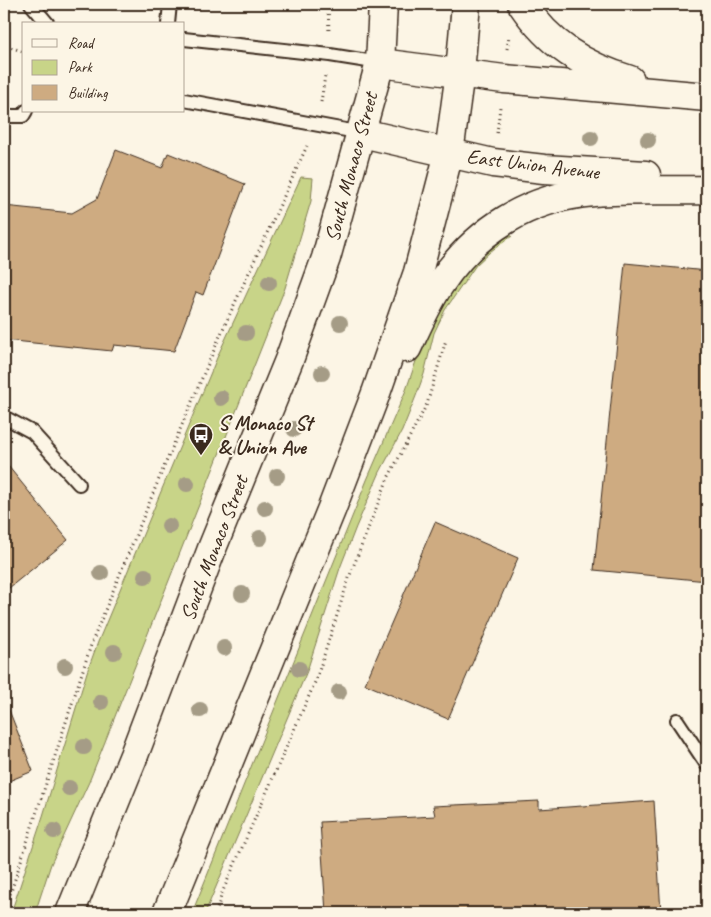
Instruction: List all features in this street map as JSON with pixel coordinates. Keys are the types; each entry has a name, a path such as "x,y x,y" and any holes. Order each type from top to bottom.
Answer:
{"main road":[{"name":"South Monaco Street","path":"70,913 134,755 213,546 289,360 326,258 380,63 383,4"},
{"path":"167,913 362,430 418,272 449,153 460,72 466,4"},
{"path":"530,13 544,32 564,50 586,64 628,80 701,96"},
{"path":"380,63 504,79 701,96"},
{"name":"East Union Avenue","path":"362,133 493,163 544,169 707,178"},
{"path":"362,430 440,284 470,247 508,217 548,200 570,195 594,192 707,190"}],"lane":[{"path":"31,4 46,22"},
{"path":"168,22 170,4"},
{"path":"185,39 330,54 380,63"},
{"path":"185,100 362,133"},
{"path":"4,116 22,116 25,112"},
{"path":"4,417 32,432 79,484"},
{"path":"676,720 707,765"}],"path":[{"path":"4,913 32,832 92,642 223,329 316,125 330,54 328,4"},
{"path":"493,163 508,36 530,13"},
{"path":"4,41 22,51"},
{"path":"216,913 222,893 316,680 350,575 388,478 426,404 446,339"},
{"path":"4,892 11,893"}],"green space":[{"path":"301,177 313,178 311,201 285,288 89,782 51,864 35,913 11,913 98,642 219,353"},
{"path":"500,233 512,236 476,265 445,310 434,333 424,374 402,431 380,472 340,568 307,671 205,913 192,913 367,480 406,390 433,312 445,291"}],"building":[{"path":"116,150 162,168 168,153 245,184 203,295 196,292 174,351 114,345 112,351 4,340 4,206 72,213 97,199"},
{"path":"625,263 707,271 707,581 594,570"},
{"path":"4,461 68,540 4,592"},
{"path":"435,522 518,558 448,719 365,684"},
{"path":"4,701 33,771 4,783"},
{"path":"539,801 539,809 654,801 661,913 326,913 320,822 435,816 433,806"}],"place":[{"name":"S Monaco St & Union Ave","path":"201,456"}]}
